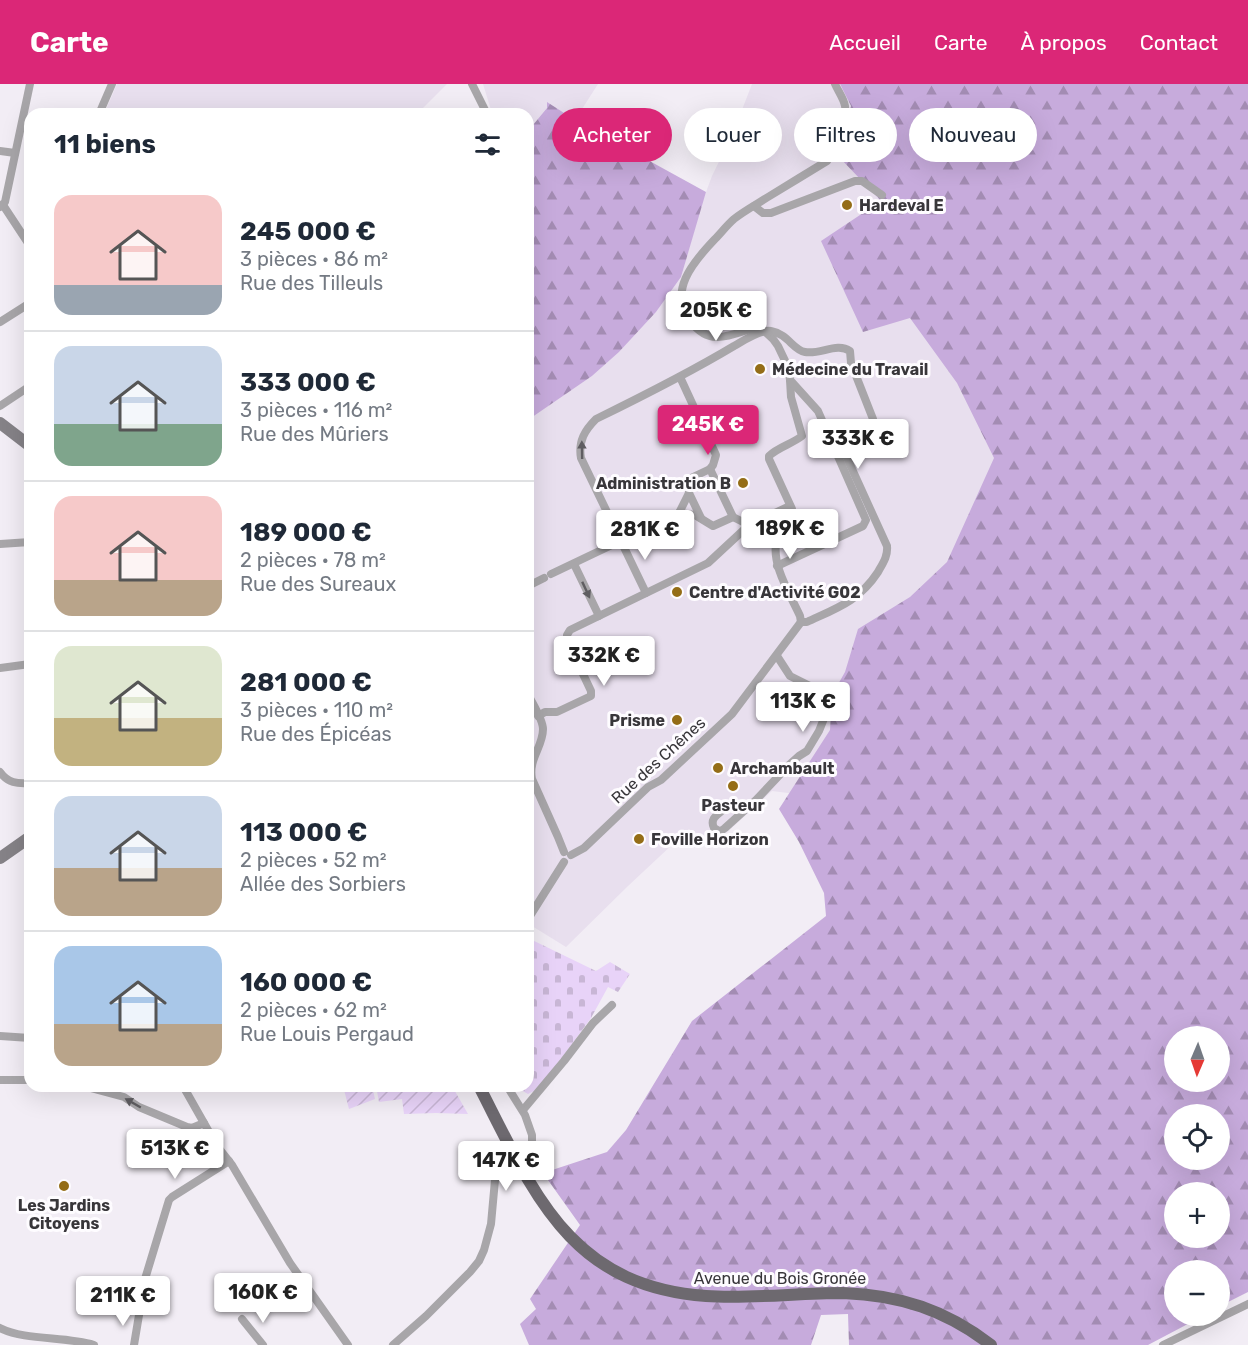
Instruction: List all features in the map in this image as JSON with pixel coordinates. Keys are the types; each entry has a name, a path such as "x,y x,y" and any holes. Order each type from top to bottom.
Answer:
{"main road":[{"path":"0,423 24,441"},
{"path":"0,858 24,841"},
{"name":"Avenue du Bois Gronée","path":"476,1092 541,1213 569,1245 602,1270 620,1280 643,1290 669,1297 708,1302 837,1298 907,1307 932,1316 982,1345"},
{"name":"Avenue du Bois Gronée","path":"482,1092 508,1149"},
{"name":"Avenue du Bois Gronée","path":"517,1165 553,1219 573,1240 602,1263 640,1283 675,1292 708,1296 862,1293 890,1297 917,1304 944,1315 991,1345"}],"street":[{"path":"25,108 30,84"},
{"path":"102,108 112,84"},
{"path":"472,84 484,108"},
{"path":"646,593 581,458 579,448 582,436 596,419 680,377 751,337 765,331 769,330 781,334 802,352 837,348 850,351 851,363 873,419 870,425 844,436 841,442 887,546 888,554 870,583 848,603 807,622 801,622 777,566 776,543 781,528 792,513 769,456 802,436 791,397 788,367 778,346 765,331 762,328 757,327 720,338 703,334 684,312 681,298 687,274 707,247 734,219 827,161 832,154 846,112 845,104 835,84"},
{"path":"24,112 2,206 24,237"},
{"path":"0,151 15,153"},
{"path":"754,206 763,213 771,213 855,181 862,181 882,195"},
{"path":"0,322 24,307"},
{"path":"679,513 689,493 691,478 710,469 716,455 680,377"},
{"path":"777,566 863,526 866,520 818,411 790,380"},
{"path":"0,406 24,390"},
{"path":"710,469 733,517 746,528"},
{"path":"689,493 701,519"},
{"path":"538,716 545,712 557,712 591,696 591,691 566,638 570,630 708,563 746,528 790,506"},
{"path":"534,583 679,513 695,515 713,526 733,517"},
{"path":"0,544 24,543"},
{"path":"574,564 599,616"},
{"name":"Rue des Chênes","path":"534,910 564,862 570,861 567,853 584,848 648,787 661,780 732,714 801,622"},
{"path":"725,808 712,821 714,828 718,831 723,831 794,760 807,751 825,716 825,696 822,692 790,676 777,656"},
{"path":"0,668 24,665"},
{"path":"534,707 543,727 534,757"},
{"path":"0,772 7,780 24,784"},
{"path":"534,783 567,853"},
{"path":"523,1110 593,1023 612,1005"},
{"path":"0,1036 24,1038"},
{"path":"0,1080 24,1080"},
{"path":"105,1092 123,1097 139,1107 187,1127 204,1123"},
{"path":"186,1092 290,1263 348,1345"},
{"path":"393,1345 470,1272 481,1257 491,1224 495,1179 500,1165 527,1149 532,1143 532,1136 523,1110 511,1092"},
{"path":"134,1345 145,1280 169,1200 229,1161"},
{"path":"1163,1345 1248,1304"},
{"path":"242,1319 263,1345"},
{"path":"3,1329 14,1334 94,1345"}],"shaded area":[{"path":"117,84 447,84 423,108 107,108"},
{"path":"483,84 598,84 583,108 556,108 548,103 547,108 534,124 534,108 490,108"},
{"path":"752,84 840,84 850,108 794,108 794,162 844,162 881,201 1064,409 796,794 772,791 709,849 689,829 566,947 534,927 534,416 592,376 619,352 656,312 681,277 712,176 719,162 782,162 782,108 743,108"}],"green space":[{"path":"840,84 1248,84 1248,1292 1230,1301 1230,1260 1164,1260 1164,1326 1184,1326 1148,1345 849,1345 848,1314 821,1315 811,1345 529,1345 520,1324 536,1309 530,1299 580,1225 543,1173 607,1152 626,1130 692,1021 826,916 824,893 799,842 779,809 830,730 832,695 845,672 858,629 910,597 947,562 994,458 957,383 910,318 863,332 821,241 881,201 844,162 897,162 897,108 850,108"},
{"path":"547,102 556,108 552,108 552,162 651,162 706,192 681,277 656,312 619,352 592,376 534,416 534,124 547,108"},
{"path":"534,941 596,971 610,962 630,974 618,992 608,987 591,1018 547,1078 534,1091"},
{"path":"345,1092 373,1092 375,1099 349,1109"},
{"path":"377,1092 455,1092 468,1114 404,1114 402,1099 379,1102"}],"place":[{"name":"Hardeval E","path":"847,205"},
{"name":"Médecine du Travail","path":"760,369"},
{"name":"Administration B","path":"743,483"},
{"name":"Centre d'Activité G02","path":"677,592"},
{"name":"Prisme","path":"677,720"},
{"name":"Archambault","path":"718,768"},
{"name":"Pasteur","path":"733,786"},
{"name":"Foville Horizon","path":"639,839"},
{"name":"Les Jardins Citoyens","path":"64,1186"}]}
